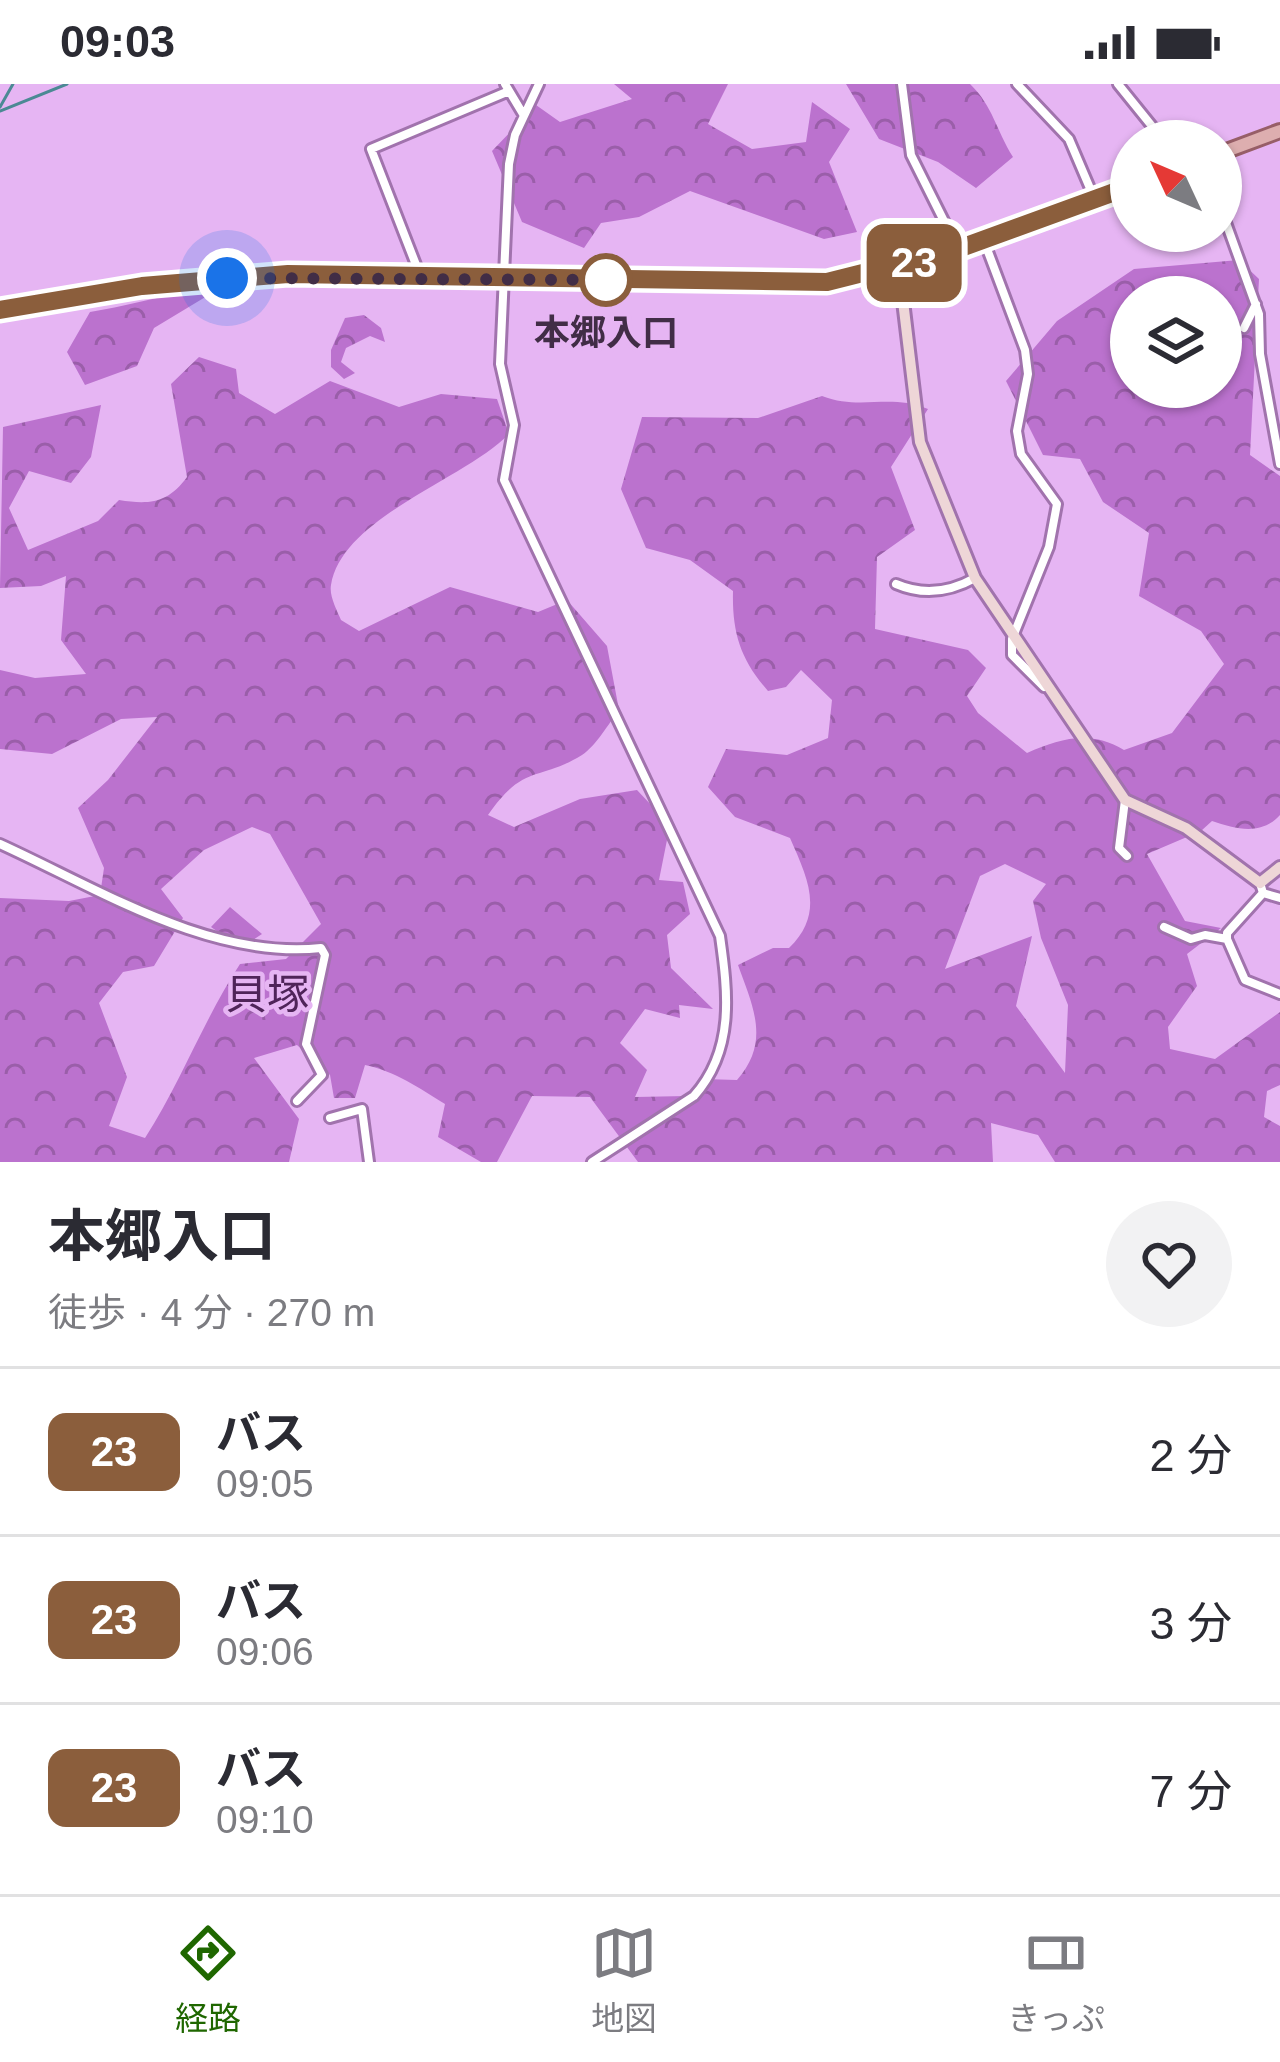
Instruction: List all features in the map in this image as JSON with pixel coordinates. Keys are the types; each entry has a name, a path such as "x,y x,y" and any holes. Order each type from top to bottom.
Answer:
{"main road":[{"path":"1242,145 1280,131"},
{"path":"0,310 207,279 421,276 806,284 899,268 1110,194"}],"street":[{"path":"539,84 523,115 509,164 500,364 514,425 504,481 652,784 720,936 724,968 727,1032 707,1081 694,1096 592,1162"},
{"path":"902,84 907,94 911,155 958,249"},
{"path":"1017,84 1069,139 1095,200"},
{"path":"1118,84 1147,120"},
{"path":"421,276 371,149 507,87 523,115"},
{"path":"984,241 1025,350 1028,374 1016,431 1021,454 1057,504 1049,547 1016,635"},
{"path":"1237,252 1256,304 1280,464"},
{"path":"899,268 920,442 975,578 1016,635 1044,687 1095,750 1125,800 1186,829 1280,898"},
{"path":"1244,328 1256,304"},
{"path":"896,584 912,591 952,590 975,578"},
{"path":"1125,800 1119,848 1127,856"},
{"path":"0,844 205,935 299,950 321,948 325,955 306,1044 322,1075 297,1101"},
{"path":"1280,867 1227,932 1245,980 1280,994"},
{"path":"1164,927 1191,939 1205,935 1227,940"},
{"path":"330,1118 362,1109 369,1162"}],"green space":[{"path":"614,84 728,84 708,124 752,149 806,142 812,102 850,129 829,162 857,232 824,239 690,191 639,217 601,223 584,248 522,222 492,151 536,105 560,122 632,99"},
{"path":"846,84 970,84 1013,157 976,188 938,162 879,139"},
{"path":"1239,260 1259,279 1250,455 1280,476 1280,815 1256,828 1212,821 1201,831 1147,854 1185,921 1221,928 1187,954 1197,986 1168,1027 1170,1049 1215,1059 1280,1012 1280,1085 1267,1091 1264,1117 1280,1126 1280,1162 1055,1162 1038,1135 991,1123 993,1162 638,1162 590,1097 532,1096 497,1162 481,1162 438,1137 445,1104 397,1076 365,1065 355,1098 334,1098 330,1075 297,1045 254,1058 299,1119 289,1162 0,1162 0,898 69,901 100,895 104,868 78,808 108,780 157,717 121,719 52,754 0,749 0,670 35,678 86,674 61,640 66,576 41,586 0,588 3,427 101,405 91,457 71,483 29,471 9,508 28,550 98,521 119,500 157,500 180,486 187,477 171,384 199,357 236,369 239,393 275,414 330,381 399,407 441,394 497,399 509,434 357,539 340,561 331,585 332,598 341,620 359,631 450,587 538,612 567,600 607,646 619,710 587,751 522,780 488,815 514,827 580,799 637,790 670,825 659,880 683,882 690,914 667,935 671,968 713,1009 679,1005 680,1018 645,1009 620,1043 647,1070 635,1097 687,1096 703,1079 737,1080 747,1066 756,1025 738,965 773,948 789,948 810,909 807,882 790,838 735,817 708,787 726,749 787,755 828,738 832,700 801,670 786,687 768,691 740,644 733,591 690,560 646,548 621,489 642,417 758,418 822,396 928,409 891,467 915,530 877,557 875,629 968,650 986,668 967,696 978,713 1027,753 1076,738 1100,740 1124,750 1172,733 1224,664 1201,631 1139,596 1149,533 1103,502 1080,459 1043,455 1006,381 1057,321 1110,285 1110,408 1242,408 1242,276 1124,276 1134,269","holes":["252,827 270,834 321,924 286,959 240,964 145,1138 109,1126 127,1077 99,1003 123,972 154,966 183,918 161,889 204,850","1005,864 1046,884 1033,901 1041,938 1068,1005 1065,1073 1016,1006 1032,936 945,969 980,876"]},
{"path":"217,290 154,328 137,366 85,385 67,352 90,312"},
{"path":"364,315 381,328 385,342 370,336 346,348 341,362 355,373 344,379 331,367 331,350 345,318"},
{"path":"230,907 262,934 241,948 211,927"}],"waterway":[{"path":"0,107 13,84"},
{"path":"0,111 67,84"}],"bus line":[{"name":"23","path":"0,310 142,286 288,274 827,282 899,268 1110,194"}],"place":[{"name":"本郷入口","path":"606,280"}],"district":[{"name":"貝塚","path":"267,994"}],"route":[{"path":"227,278 360,274 606,280"}]}
